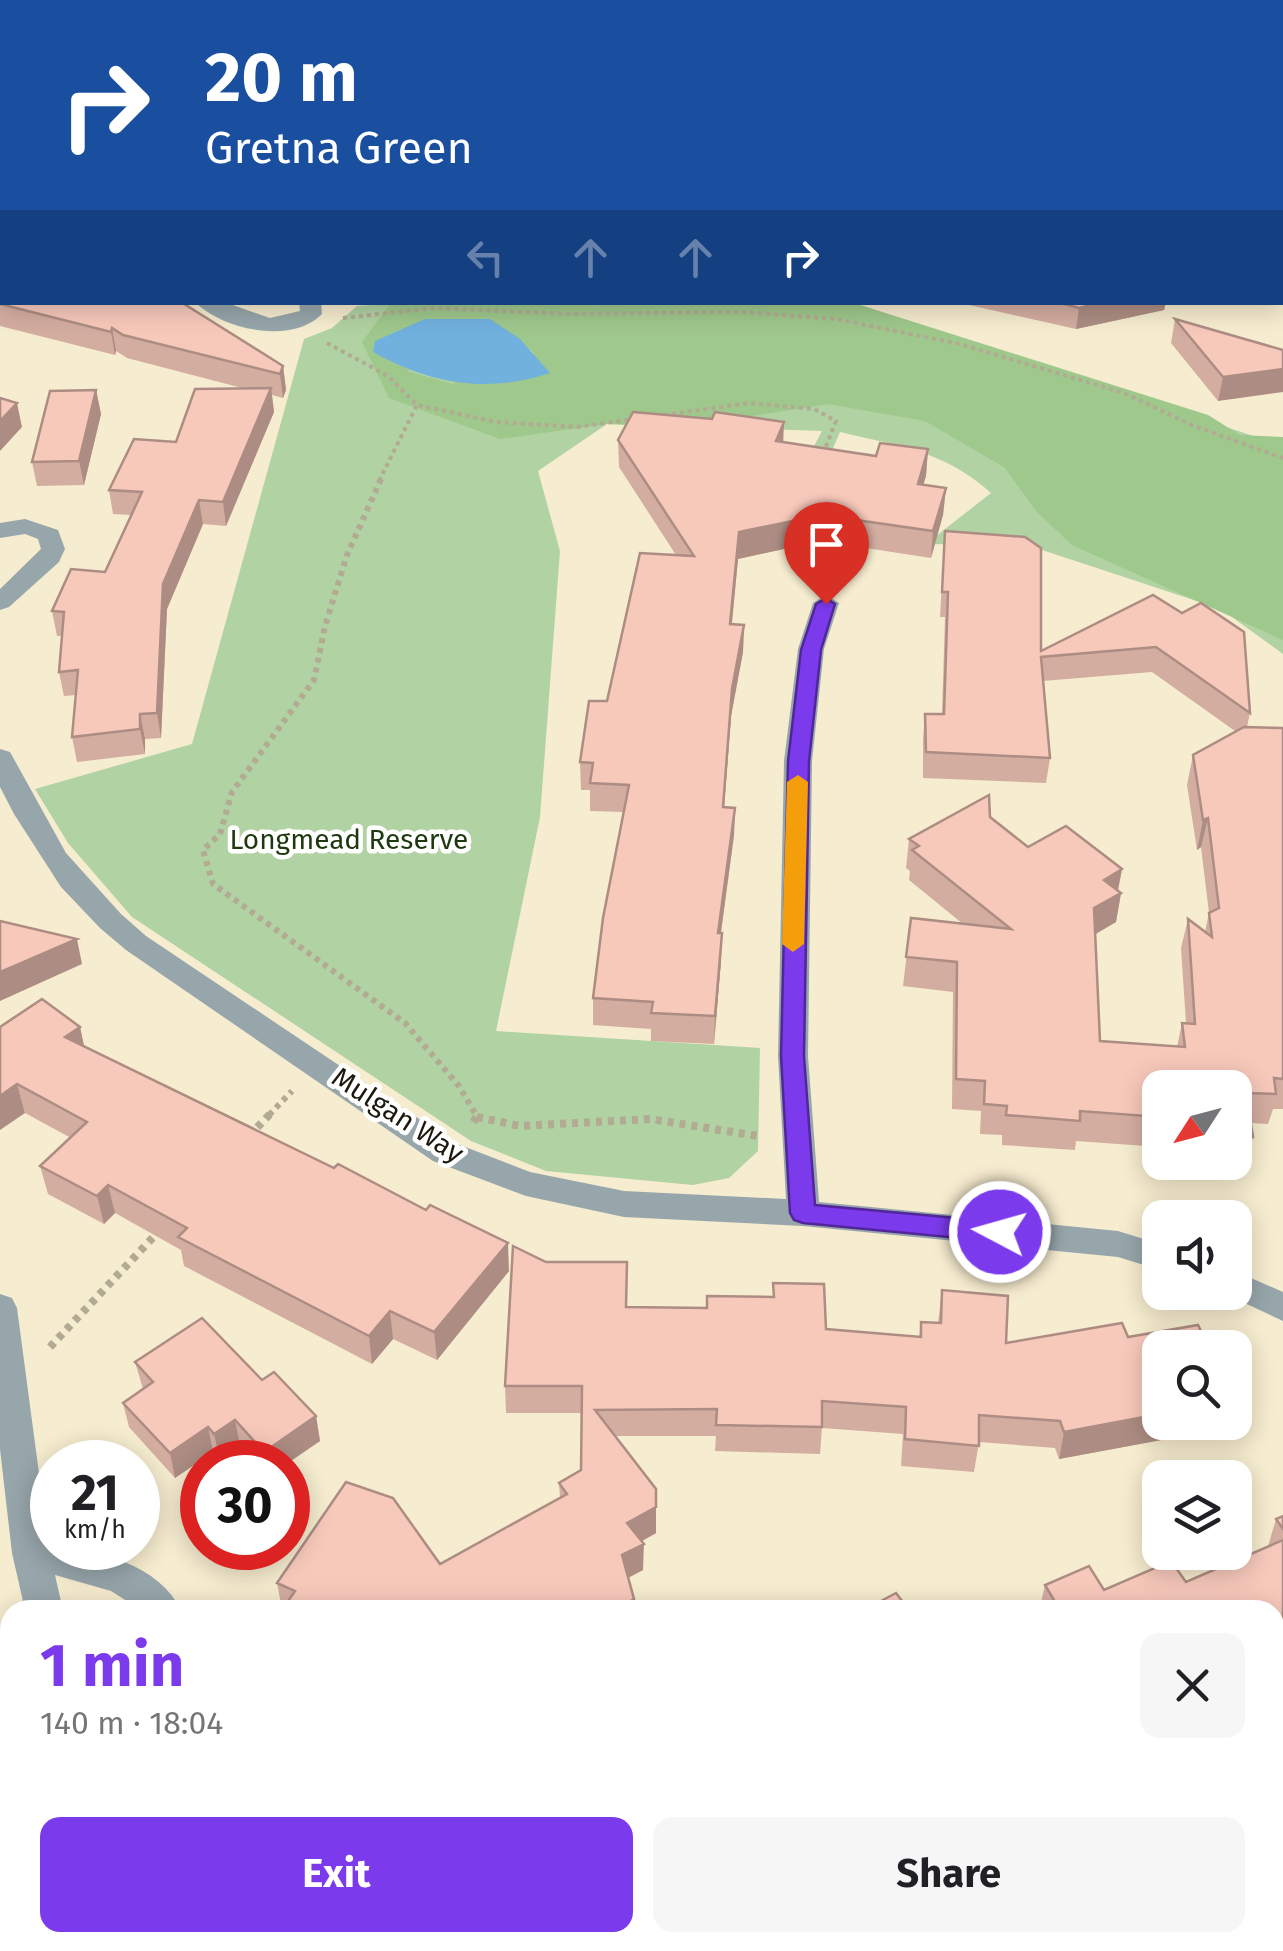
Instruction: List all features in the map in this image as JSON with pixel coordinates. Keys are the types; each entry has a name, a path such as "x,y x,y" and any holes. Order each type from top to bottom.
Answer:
{"street":[{"path":"212,305 259,327 292,324 317,312"},
{"path":"0,530 18,526 40,529 49,534 53,549 0,602"},
{"path":"803,1213 793,1056 798,761 811,650 826,604"},
{"name":"Mulgan Way","path":"0,758 36,832 59,869 92,906 136,943 444,1152 526,1184 624,1204 803,1213 1118,1244 1142,1251"},
{"path":"1252,1292 1283,1307"},
{"path":"0,1308 30,1545"},
{"path":"35,1570 42,1600"},
{"path":"89,1570 136,1584 155,1600"}],"path":[{"path":"818,468 836,421 828,414 800,407 698,406 578,427 522,426 416,405 408,391 312,331 317,312 434,308 569,314 741,312 836,319 960,344 1124,393 1194,426 1283,458"},
{"path":"416,405 347,555 324,626 314,680 232,792 220,834 203,850 213,884 405,1023 459,1086 478,1117 520,1126 650,1118 762,1137 800,1136"},
{"path":"810,531 829,566 826,604"},
{"path":"237,1148 317,1063"},
{"path":"444,1152 478,1117"},
{"path":"11,1388 171,1218"}],"green space":[{"path":"389,305 860,305 1208,415 1240,435 1283,437 1283,640 1072,545 1037,512 1004,467 925,421 828,404 684,427 607,424 500,439 389,398 362,342","holes":["490,319 535,353 452,384 407,371"]},
{"name":"Longmead Reserve","path":"860,305 1283,446 1283,654 1221,609 1027,545 926,544 991,493 956,468 901,446 840,432 805,513 836,563 822,563 786,499 822,431 607,424 538,471 560,551 540,817 496,1031 760,1048 758,1151 729,1178 693,1185 546,1171 471,1141 132,917 68,843 35,789 192,744 304,339 332,328 357,306"}],"water":[{"path":"425,319 490,319 520,339 550,373 504,383 459,382 416,372 373,352 375,341"}],"building":[{"path":"4,305 186,305 283,366 280,374 123,335 112,328 111,332"},
{"path":"1175,319 1283,350 1283,369 1223,377"},
{"path":"271,388 223,502 199,500 163,584 157,713 140,714 140,729 72,737 78,670 59,672 64,612 52,611 71,569 105,572 142,492 109,490 134,439 176,442 195,389"},
{"path":"96,390 79,461 32,462 50,391"},
{"path":"0,398 17,403 0,421"},
{"path":"633,412 712,419 715,412 784,422 776,441 876,456 880,443 928,449 918,484 946,488 933,531 822,515 739,532 730,624 744,625 732,689 723,807 735,808 718,933 722,933 715,1016 651,1013 653,1002 593,998 603,918 629,785 590,783 593,763 580,762 589,701 607,701 640,553 694,556 618,440"},
{"path":"945,531 1025,537 1041,548 1041,651 1153,595 1182,613 1201,603 1244,632 1250,713 1156,647 1041,657 1050,758 926,752 925,714 944,714 948,592 942,592"},
{"path":"1244,727 1283,728 1283,1079 1274,1078 1276,1094 1252,1093 1252,1070 1142,1070 1142,1116 1080,1111 1080,1121 1006,1115 1007,1106 984,1104 985,1081 956,1079 957,962 906,957 911,918 1011,929 912,850 919,846 909,839 989,795 990,817 1028,847 1066,826 1122,869 1104,880 1121,893 1094,908 1100,1041 1185,1047 1182,1023 1195,1024 1188,919 1212,937 1209,913 1219,908 1208,818 1203,820 1193,755"},
{"path":"0,921 77,939 0,972"},
{"path":"42,999 80,1027 65,1037 334,1168 338,1164 426,1210 430,1205 508,1243 434,1332 390,1311 369,1336 178,1237 187,1228 108,1185 97,1196 40,1166 87,1122 17,1084 0,1096 0,1027"},
{"path":"513,1246 546,1262 627,1262 626,1307 707,1308 707,1296 774,1297 773,1283 824,1284 826,1329 921,1337 921,1322 941,1323 942,1290 1008,1296 1006,1343 1122,1323 1128,1337 1142,1335 1142,1417 1064,1432 1060,1421 979,1415 979,1446 905,1439 906,1407 822,1401 822,1427 716,1425 717,1409 595,1410 656,1489 656,1507 627,1523 644,1544 622,1555 632,1600 289,1600 295,1591 277,1583 286,1570 310,1570 310,1535 346,1482 393,1498 440,1564 567,1494 559,1483 581,1470 582,1386 505,1386"},
{"path":"202,1318 262,1380 274,1372 316,1416 281,1440 253,1440 235,1420 214,1434 208,1427 189,1440 180,1440 180,1446 170,1453 123,1403 153,1382 135,1362"},
{"path":"1198,1325 1200,1330 1169,1330"},
{"path":"1283,1540 1283,1600 1054,1600 1045,1585 1089,1566 1104,1590 1150,1570 1177,1570 1186,1582 1214,1570 1252,1570 1252,1553"},
{"path":"896,1593 901,1600 883,1600"}],"slow traffic":[{"path":"793,944 798,782"}],"route":[{"path":"826,604 811,650 798,761 793,1056 803,1213 1000,1232"}]}
